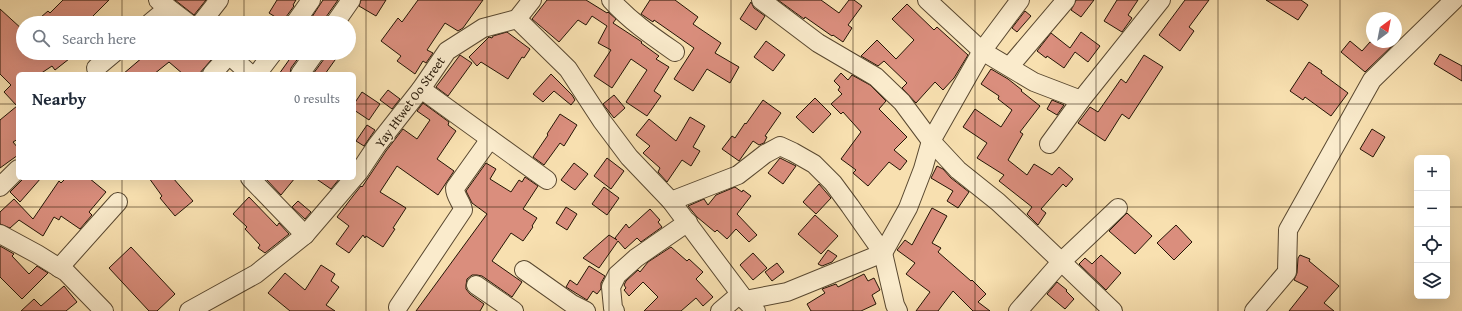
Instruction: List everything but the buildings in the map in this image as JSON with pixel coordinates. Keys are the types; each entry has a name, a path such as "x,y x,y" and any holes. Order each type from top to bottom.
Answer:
{"street":[{"path":"206,16 219,0"},
{"path":"299,16 311,0"},
{"path":"340,16 351,0"},
{"path":"532,0 517,19 568,69 602,121 629,157 671,201 747,302"},
{"path":"611,0 621,11 645,31 675,52"},
{"path":"761,0 818,43 876,77 902,102 931,141 958,170 1003,207 1113,311"},
{"path":"927,0 982,50 1034,82 1081,100"},
{"path":"720,311 747,302 787,292 883,253 908,208 923,169 931,141 982,50 1020,0"},
{"path":"1010,66 1066,0"},
{"path":"1049,144 1081,100 1161,0"},
{"path":"1254,311 1287,272 1288,230 1372,80 1454,0"},
{"path":"155,16 163,4 179,16"},
{"name":"Yay Htwet Oo Street","path":"357,170 421,89 447,51 482,28 517,19"},
{"path":"96,68 106,60"},
{"path":"214,72 223,60"},
{"path":"235,60 248,72"},
{"path":"259,72 268,60"},
{"path":"301,72 310,60"},
{"path":"421,89 546,180"},
{"path":"398,307 463,210 462,204 455,195 455,188 490,139"},
{"path":"671,201 738,175 765,154 780,146 793,152 814,164 833,183 883,253 895,305 898,311"},
{"path":"0,187 16,171"},
{"path":"252,180 305,235"},
{"name":"Yay Htwet Oo Street","path":"189,311 256,274 305,235 349,180"},
{"path":"59,268 118,202"},
{"path":"1018,311 1061,262 1118,208"},
{"path":"609,310 611,287 617,275 636,258 688,222"},
{"path":"0,234 66,272 104,311"},
{"path":"524,270 572,304 586,311"},
{"path":"476,285 514,311"}]}
